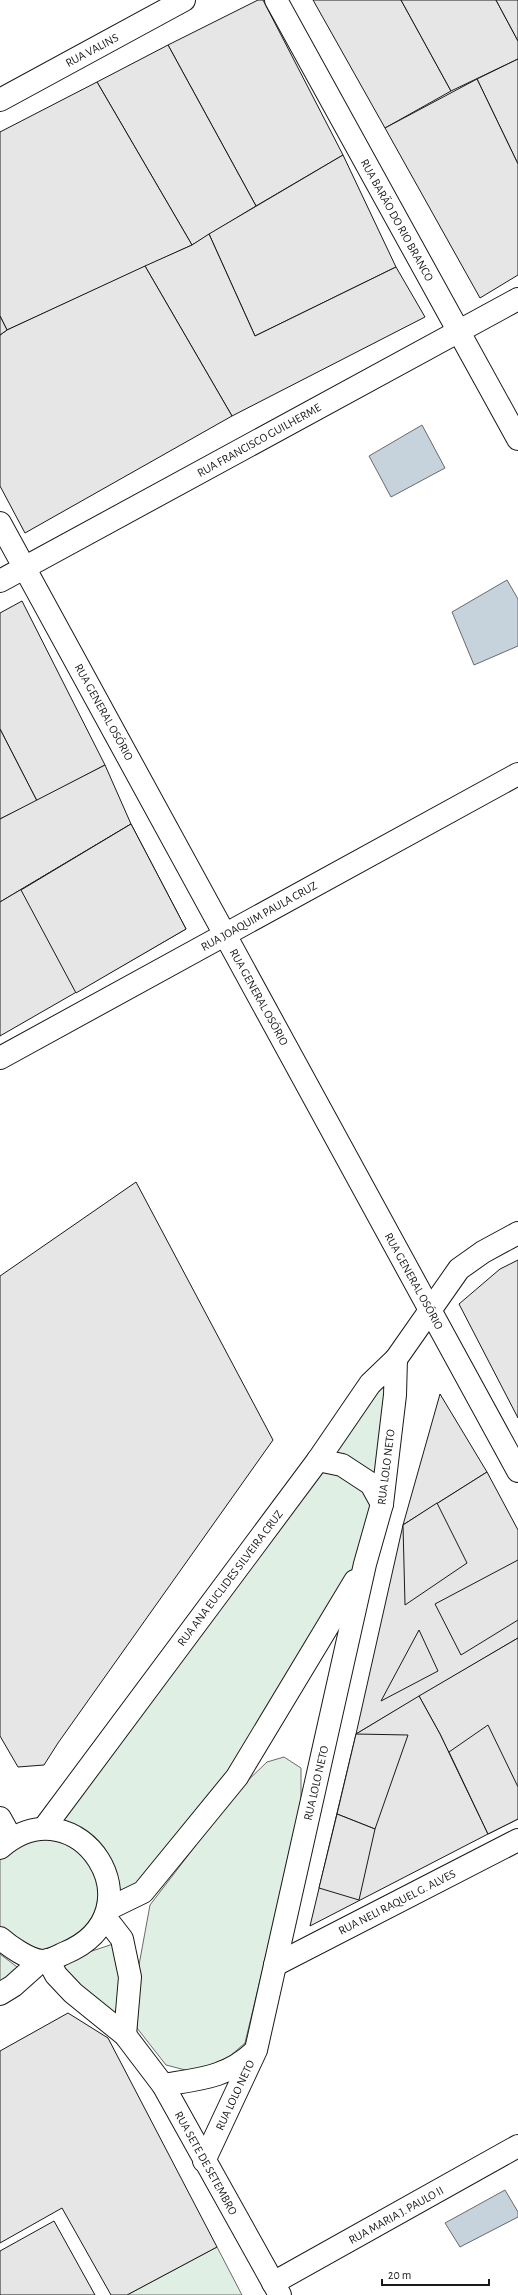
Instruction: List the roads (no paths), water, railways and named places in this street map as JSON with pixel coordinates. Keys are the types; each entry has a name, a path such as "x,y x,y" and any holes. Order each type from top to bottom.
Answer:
{"street":[{"name":"RUA VALINS","path":"0,100 184,0"},
{"name":"RUA BARÃO DO RIO BRANCO","path":"276,0 518,439"},
{"name":"RUA FRANCISCO GUILHERME","path":"0,581 518,299"},
{"name":"RUA GENERAL OSÓRIO","path":"0,523 518,1471"},
{"name":"RUA JOAQUIM PAULA CRUZ","path":"0,1058 518,774"},
{"name":"RUA ANA EUCLIDES SILVEIRA CRUZ","path":"44,1828 318,1460 370,1384 396,1359 459,1269 483,1252 518,1233"},
{"name":"RUA LOLO NETO","path":"204,2161 256,2050 365,1564 382,1504 395,1395 396,1359"},
{"path":"318,1460 342,1465 371,1484 382,1504"},
{"path":"0,1994 13,1986 44,1961 81,1947 106,1913 143,1892 237,1777 365,1564"},
{"path":"0,1818 6,1843 28,1830 44,1828 73,1835 99,1858 109,1885 106,1913 122,1939 130,1977 124,2035"},
{"name":"RUA NELI RAQUEL G. ALVES","path":"275,1965 518,1840"},
{"path":"0,1938 22,1953 44,1961"},
{"name":"RUA SETE DE SETEMBRO","path":"44,1961 72,1993 124,2035 163,2085 204,2161 277,2289"},
{"path":"163,2085 220,2075 240,2065 256,2050"},
{"name":"RUA MARIA J. PAULO II","path":"277,2289 518,2146"}]}
